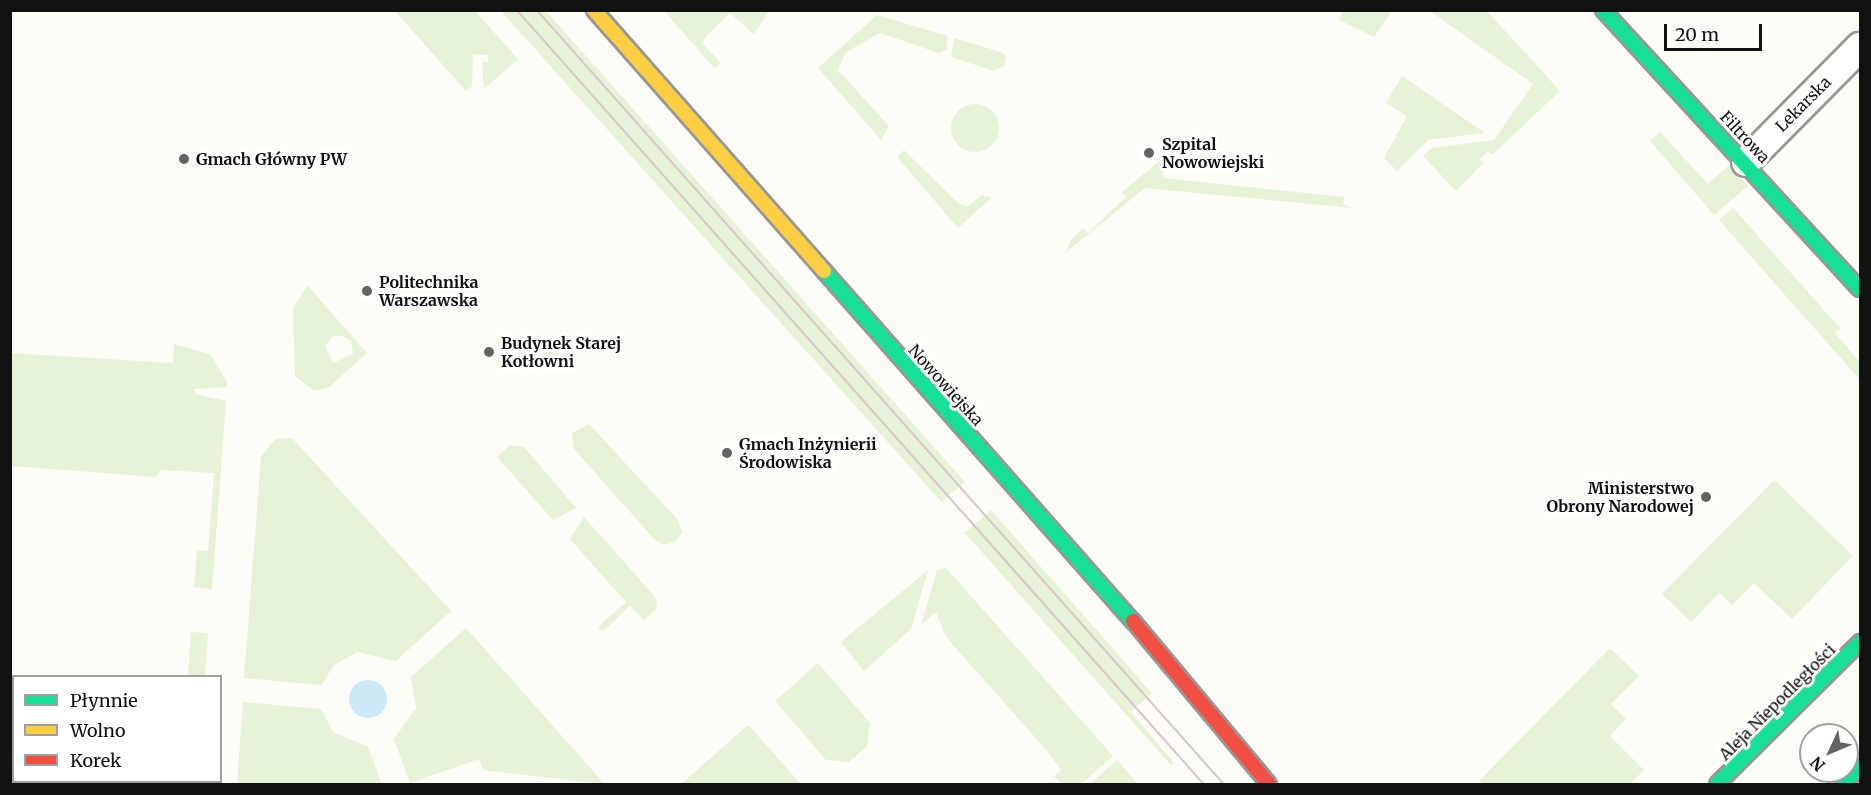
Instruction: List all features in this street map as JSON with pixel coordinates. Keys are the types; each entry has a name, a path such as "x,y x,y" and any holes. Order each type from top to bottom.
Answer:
{"street":[{"name":"Nowowiejska","path":"594,10 1159,651 1269,784"},
{"name":"Filtrowa","path":"1603,10 1746,162 1860,289"},
{"name":"Lekarska","path":"1746,162 1860,47"},
{"name":"Aleja Niepodległości","path":"1717,784 1860,642"},
{"path":"1843,784 1860,767"}],"green space":[{"path":"1342,10 1392,11 1374,37 1339,20"},
{"path":"395,11 475,11 518,59 484,89 482,62 488,62 488,55 473,54 472,86 466,91"},
{"path":"501,11 546,11 965,482 942,501 946,507"},
{"path":"664,11 769,11 754,34 730,13 708,34 702,43 721,63 715,69"},
{"path":"1430,11 1487,11 1560,91 1492,155 1488,151 1479,159 1483,163 1456,191 1423,156 1432,148 1494,140 1533,84"},
{"path":"877,15 948,36 946,50 939,53 880,33 845,53 838,70 889,126 881,140 818,68"},
{"path":"954,38 1001,52 1006,56 1004,66 994,71 951,57"},
{"path":"1402,76 1485,133 1428,140 1397,171 1384,158 1407,116 1386,103"},
{"path":"975,104 992,111 999,128 992,145 975,152 958,145 951,128 958,111"},
{"path":"1660,132 1708,184 1729,165 1748,186 1714,215 1650,141"},
{"path":"904,150 959,204 968,206 982,195 991,198 958,228 897,157"},
{"path":"1164,157 1163,178 1344,197 1343,204 1352,208 1145,188 1043,271 1066,252 1072,238 1083,228 1088,233 1126,197 1122,192"},
{"path":"1733,208 1840,328 1835,333 1860,362 1860,380 1719,220"},
{"path":"307,285 367,353 328,388 314,391 295,376 293,308","holes":["333,336 343,336 351,341 353,354 333,363 325,346"]},
{"path":"174,344 210,354 227,382 227,387 194,389 195,394 226,401 212,589 194,587 197,550 208,551 214,473 161,470 156,477 11,466 11,353 173,363"},
{"path":"589,424 678,520 682,532 675,542 663,545 654,539 574,449 572,433"},
{"path":"292,438 451,611 396,661 357,652 333,666 322,685 244,678 261,457 275,439"},
{"path":"510,445 524,447 576,508 553,520 497,457"},
{"path":"1774,480 1853,556 1792,619 1754,583 1732,605 1719,593 1691,622 1662,594"},
{"path":"991,510 1152,693 1131,712 1174,763 1171,765 965,533"},
{"path":"584,517 656,598 657,608 644,620 630,606 603,631 598,627 626,602 570,539"},
{"path":"946,568 1113,756 1081,784 1061,784 1054,776 1061,770 1049,753 946,637 936,612 921,625 937,570"},
{"path":"928,570 911,629 864,671 841,642"},
{"path":"466,628 601,780 602,784 483,770 479,759 410,783 394,739 416,708 411,677"},
{"path":"191,632 208,633 205,675 188,675"},
{"path":"1610,648 1639,676 1611,704 1626,719 1610,736 1644,770 1630,784 1483,784 1479,781"},
{"path":"818,663 870,723 867,746 849,762 826,760 775,701"},
{"path":"243,702 321,709 333,732 368,747 382,784 237,784"},
{"path":"748,725 801,784 681,784"},
{"path":"1117,760 1138,784 1090,784"}],"water":[{"path":"368,680 375,681 381,686 386,692 386,706 381,712 375,717 368,718 361,717 355,712 350,706 349,699 350,692 355,686 361,681"}],"tram line":[{"path":"517,10 1204,784"},
{"path":"537,10 1224,784"}],"traffic: fast":[{"path":"1603,10 1860,289"},
{"path":"824,271 1133,621"},
{"path":"1717,784 1860,642"},
{"path":"1843,784 1860,767"}],"traffic: slow":[{"path":"594,10 824,271"}],"traffic: jam":[{"path":"1133,621 1269,784"}],"place":[{"name":"Szpital Nowowiejski","path":"1149,153"},
{"name":"Gmach Główny PW","path":"184,159"},
{"name":"Politechnika Warszawska","path":"367,291"},
{"name":"Budynek Starej Kotłowni","path":"489,352"},
{"name":"Gmach Inżynierii Środowiska","path":"727,453"},
{"name":"Ministerstwo Obrony Narodowej","path":"1706,497"}]}
